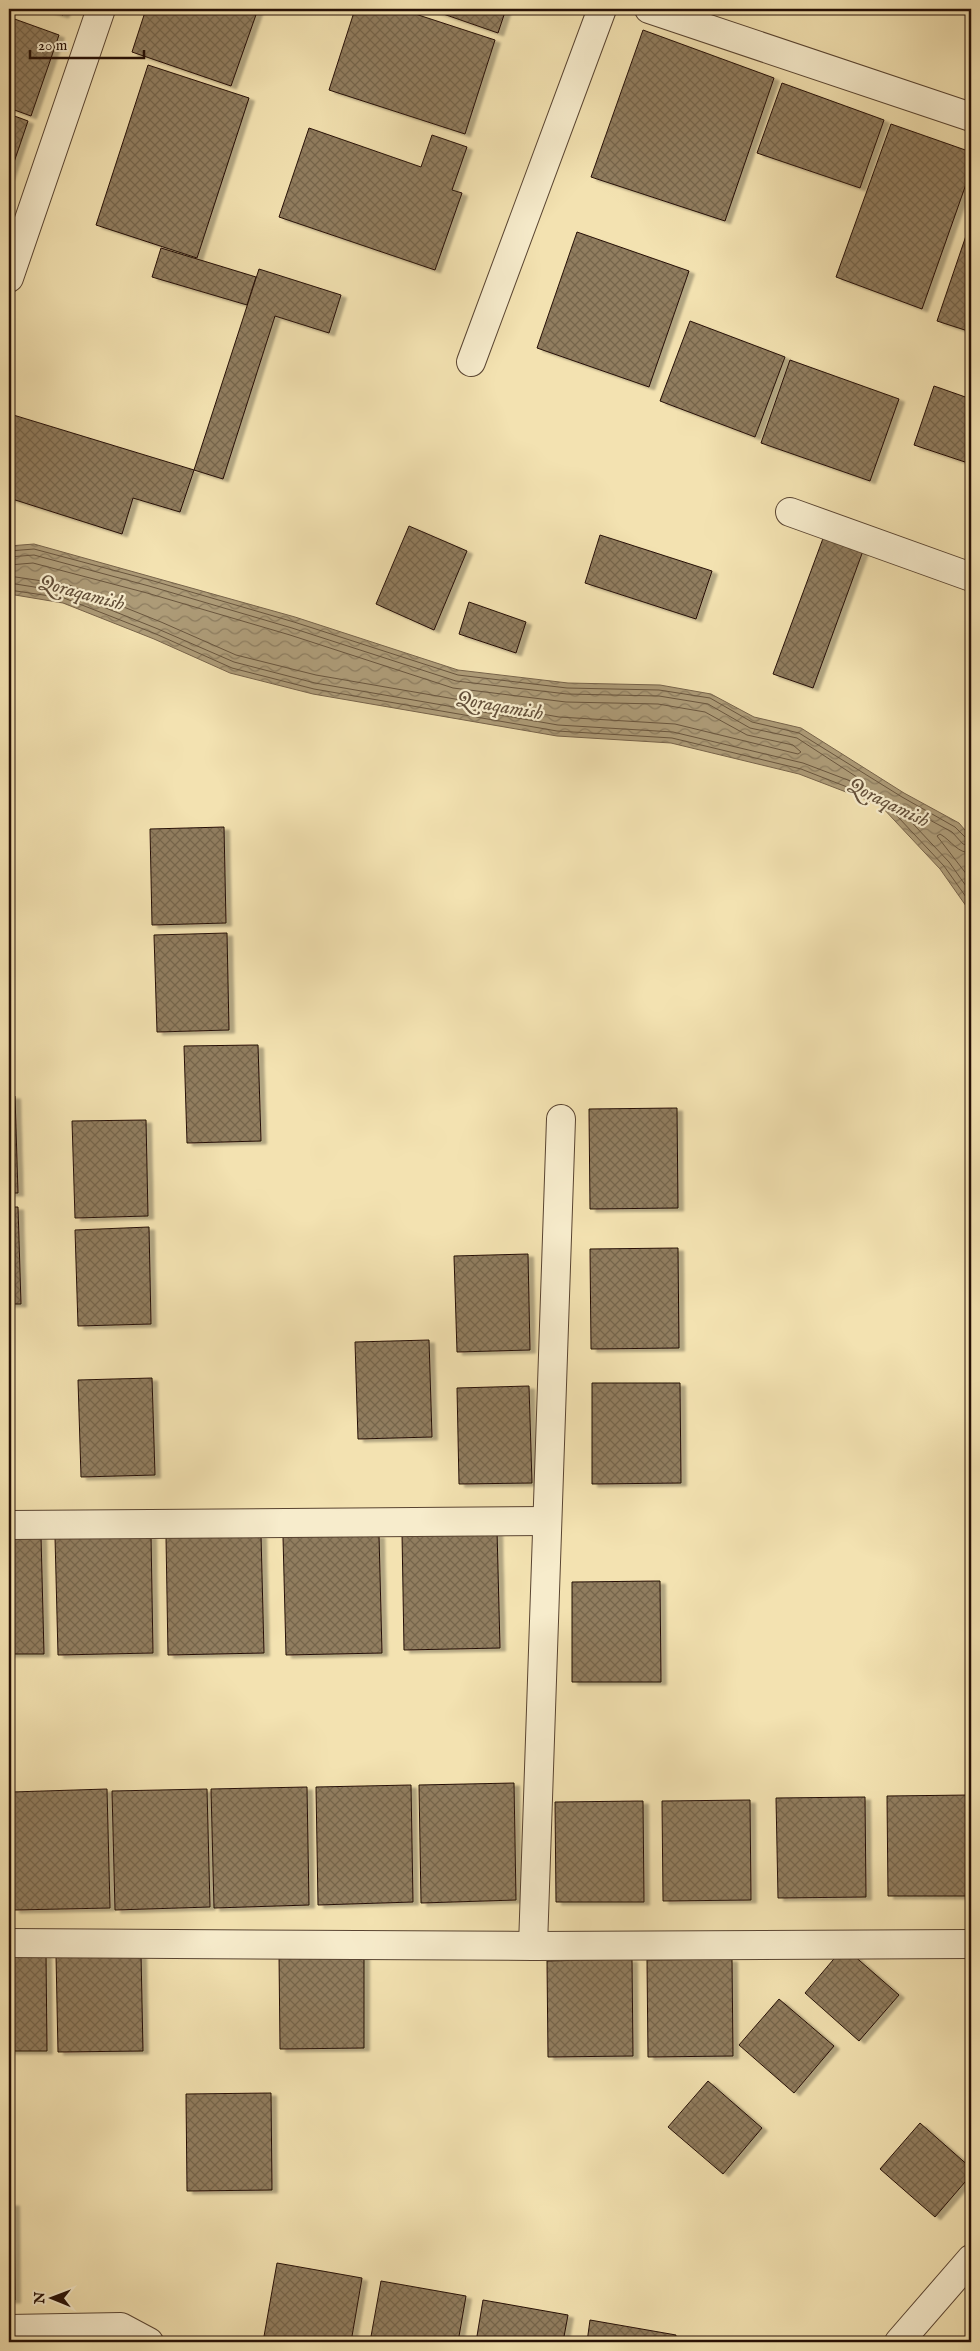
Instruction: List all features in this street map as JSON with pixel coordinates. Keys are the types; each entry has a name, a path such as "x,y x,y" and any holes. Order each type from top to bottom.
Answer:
{"street":[{"path":"9,278 101,9"},
{"path":"471,362 602,9"},
{"path":"649,9 971,117"},
{"path":"790,512 971,577"},
{"path":"533,1946 561,1119"},
{"path":"9,1525 546,1521"},
{"path":"9,1944 533,1946 971,1944"},
{"path":"899,2342 971,2258"},
{"path":"9,2329 121,2327 149,2342"}],"water":[{"name":"Qoraqamish","path":"34,544 295,617 458,670 568,683 660,685 711,694 754,717 801,728 904,793 959,823 971,837 971,913 940,869 880,805 799,774 671,743 557,736 313,694 230,673 154,639 63,603 9,594 9,546"}],"building":[{"path":"44,9 66,9 63,15"},
{"path":"146,9 258,9 231,86 132,52"},
{"path":"355,9 400,9 495,40 465,134 329,90"},
{"path":"429,9 506,9 498,33"},
{"path":"9,17 59,35 31,116 9,108"},
{"path":"643,30 774,78 725,221 591,177"},
{"path":"148,65 249,98 197,258 96,225"},
{"path":"782,83 884,120 860,188 757,153"},
{"path":"9,114 28,121 9,177"},
{"path":"891,124 971,152 971,170 922,309 836,277"},
{"path":"309,128 421,167 432,135 467,147 452,190 462,193 435,270 279,217"},
{"path":"971,221 971,332 937,321"},
{"path":"577,232 689,271 649,387 537,348"},
{"path":"161,248 256,277 247,305 152,277"},
{"path":"259,269 341,295 329,333 275,316 223,479 194,470"},
{"path":"690,321 785,357 755,437 660,401"},
{"path":"790,360 899,399 870,481 761,443"},
{"path":"934,386 971,399 971,464 914,445"},
{"path":"10,414 194,470 180,512 133,498 122,534 9,498"},
{"path":"409,526 467,551 434,630 376,604"},
{"path":"825,533 864,548 813,688 773,674"},
{"path":"600,535 712,571 696,619 585,583"},
{"path":"469,602 526,622 516,653 459,634"},
{"path":"224,827 226,923 152,925 150,829"},
{"path":"227,933 229,1030 157,1032 154,935"},
{"path":"258,1045 261,1141 187,1143 184,1046"},
{"path":"9,1096 15,1096 18,1193 9,1193"},
{"path":"677,1108 678,1208 590,1209 589,1109"},
{"path":"146,1120 148,1216 75,1218 72,1121"},
{"path":"9,1207 18,1207 21,1304 9,1304"},
{"path":"149,1227 151,1324 78,1326 75,1230"},
{"path":"678,1248 679,1348 591,1349 590,1249"},
{"path":"528,1254 530,1350 457,1352 454,1256"},
{"path":"429,1340 432,1437 358,1439 355,1342"},
{"path":"152,1378 155,1475 81,1477 78,1380"},
{"path":"592,1383 680,1383 681,1483 592,1484"},
{"path":"529,1386 532,1483 459,1484 457,1388"},
{"path":"497,1530 500,1648 404,1650 402,1533"},
{"path":"151,1535 153,1653 58,1655 55,1537"},
{"path":"261,1535 264,1653 168,1655 166,1537"},
{"path":"379,1535 382,1653 286,1655 283,1537"},
{"path":"41,1536 44,1654 9,1654 9,1537"},
{"path":"660,1581 661,1682 572,1682 572,1582"},
{"path":"514,1783 516,1900 421,1903 419,1785"},
{"path":"411,1785 413,1902 318,1905 316,1787"},
{"path":"307,1787 309,1905 214,1908 211,1789"},
{"path":"107,1789 110,1908 14,1910 12,1792"},
{"path":"207,1789 210,1907 115,1910 112,1791"},
{"path":"971,1795 971,1896 888,1896 887,1796"},
{"path":"865,1797 866,1897 778,1898 776,1798"},
{"path":"750,1800 751,1900 663,1901 662,1801"},
{"path":"643,1801 644,1902 556,1902 555,1802"},
{"path":"844,1947 899,1995 859,2041 805,1993"},
{"path":"364,1952 364,2048 280,2049 279,1953"},
{"path":"46,1954 47,2051 9,2051 9,1955"},
{"path":"141,1954 143,2051 58,2052 56,1955"},
{"path":"632,1959 633,2056 548,2057 547,1961"},
{"path":"732,1959 733,2056 648,2057 647,1960"},
{"path":"779,1999 834,2046 794,2093 739,2045"},
{"path":"708,2081 762,2128 723,2174 668,2127"},
{"path":"271,2093 272,2190 187,2191 186,2094"},
{"path":"920,2123 971,2168 971,2175 935,2217 880,2169"},
{"path":"9,2203 14,2203 15,2300 9,2300"},
{"path":"277,2263 362,2278 351,2342 263,2342"},
{"path":"381,2281 466,2296 458,2342 370,2342"},
{"path":"483,2300 568,2315 563,2342 476,2342"},
{"path":"590,2320 676,2335 675,2342 587,2342"}]}
